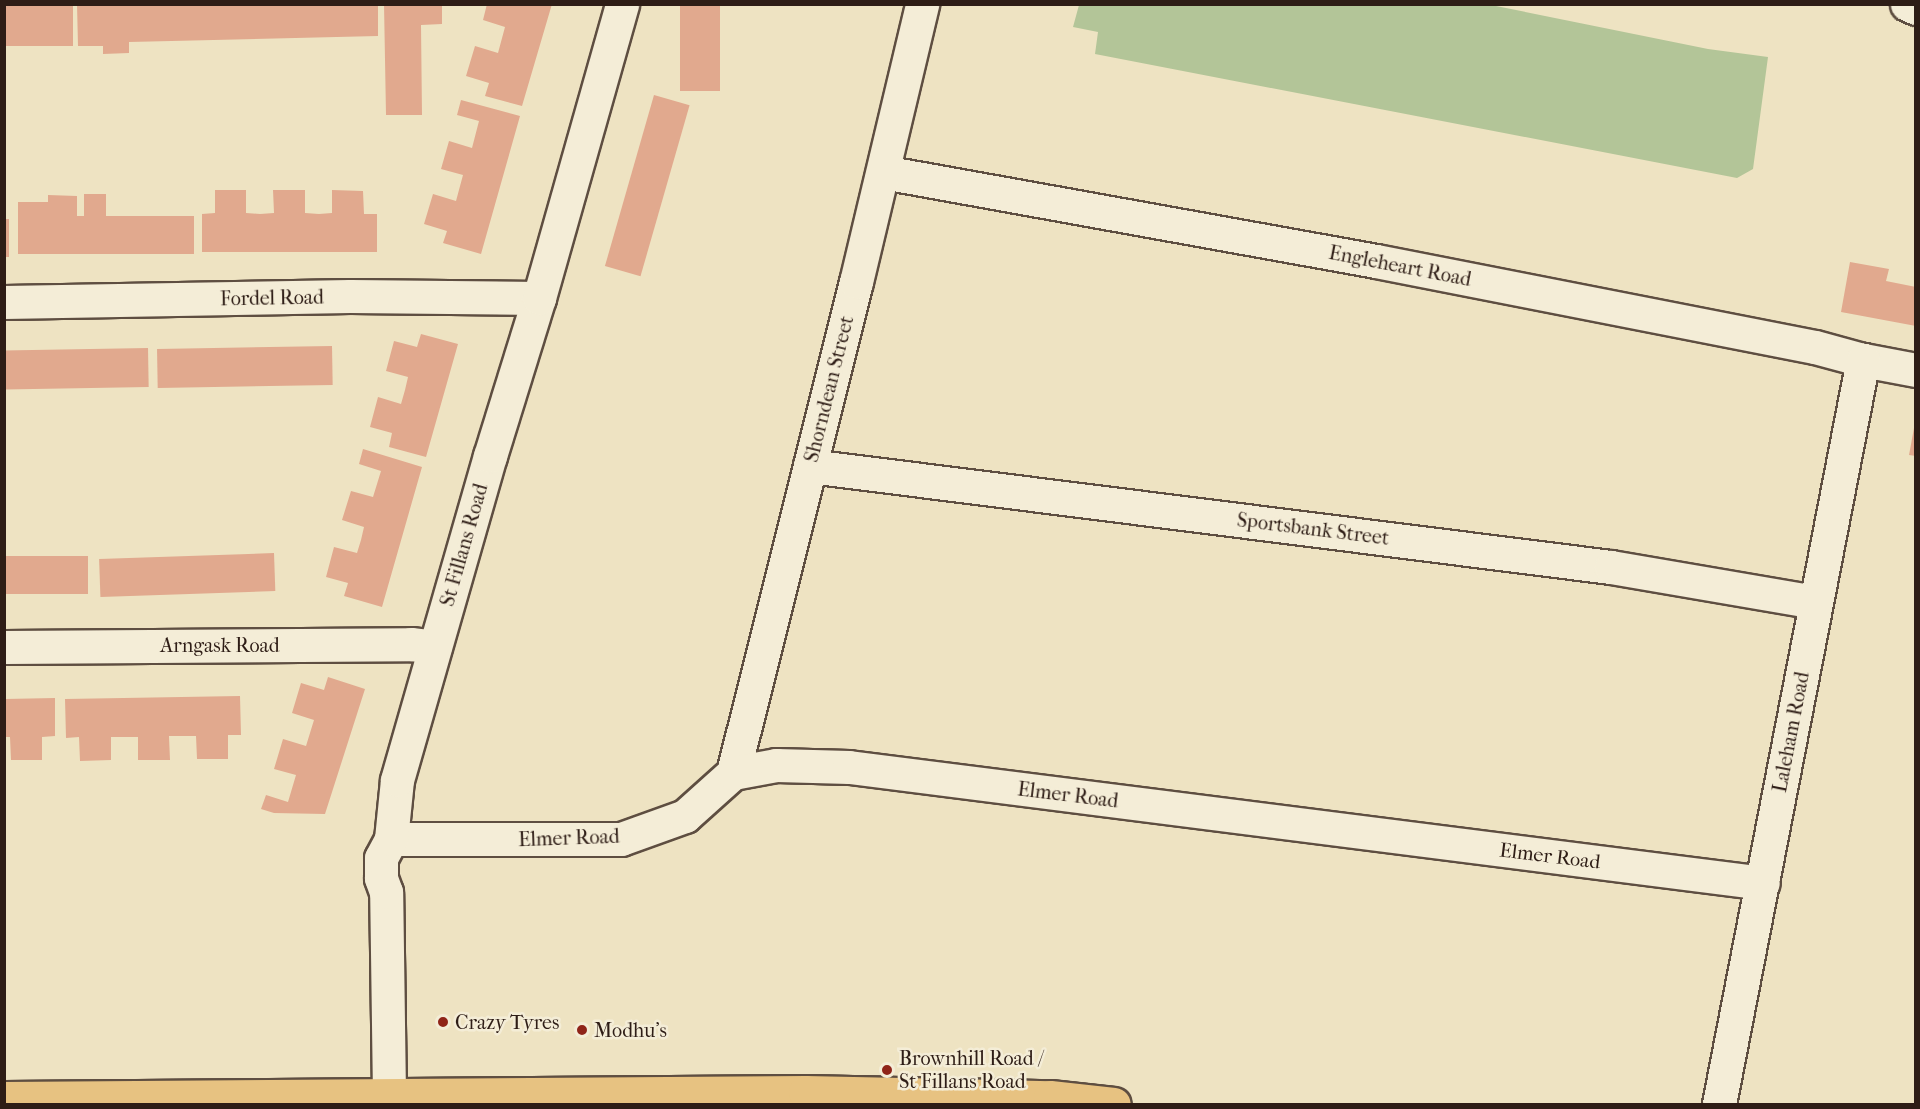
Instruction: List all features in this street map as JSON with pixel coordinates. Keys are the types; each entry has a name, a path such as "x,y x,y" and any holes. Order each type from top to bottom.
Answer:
{"highway":[{"path":"4,1098 805,1092 1114,1104"}],"street":[{"name":"St Fillans Road","path":"389,1095 386,892 381,878 381,858 391,839 397,780 490,456 539,298 622,4"},
{"name":"Shorndean Street","path":"733,773 883,172 922,4"},
{"path":"1907,4 1916,8"},
{"name":"Engleheart Road","path":"883,172 1388,263 1815,347 1863,360 1916,370"},
{"name":"Fordel Road","path":"4,302 350,296 539,298"},
{"name":"Laleham Road","path":"1719,1104 1863,360"},
{"name":"Sportsbank Street","path":"810,466 1611,567 1815,602"},
{"name":"Arngask Road","path":"4,647 418,644 435,647"},
{"name":"Elmer Road","path":"391,839 621,839 685,816 733,773 776,765 849,767 1762,883"}],"green space":[{"path":"1486,4 1708,49 1768,57 1753,169 1737,178 1095,54 1098,32 1073,27 1079,5"}],"building":[{"path":"4,4 73,4 73,46 4,46"},
{"path":"77,4 378,4 378,36 129,42 129,53 103,54 103,46 78,46"},
{"path":"384,4 442,4 442,24 421,25 422,115 386,115"},
{"path":"487,4 552,4 522,106 485,96 489,83 466,76 475,46 498,53 505,27 483,20"},
{"path":"680,4 720,4 720,91 680,91"},
{"path":"654,95 690,105 641,276 605,266"},
{"path":"461,100 520,116 481,254 443,243 447,231 424,224 433,194 456,201 463,175 441,169 449,141 472,148 479,121 457,115"},
{"path":"215,190 246,190 246,213 260,214 274,213 273,190 305,190 305,213 319,214 332,213 332,190 363,191 364,214 377,214 377,252 202,252 202,214 215,213"},
{"path":"84,194 106,194 106,216 194,216 194,254 18,254 18,202 48,202 48,195 77,196 77,216 84,216"},
{"path":"4,219 9,219 9,257 4,257"},
{"path":"1850,262 1889,269 1886,281 1916,287 1916,326 1841,312"},
{"path":"421,334 458,344 426,457 389,447 392,433 370,427 378,397 401,404 405,390 408,377 386,371 394,341 417,347"},
{"path":"332,346 333,385 158,388 157,349"},
{"path":"148,348 149,387 5,390 4,351"},
{"path":"1914,428 1916,428 1916,456 1909,455"},
{"path":"363,449 422,467 382,607 344,596 348,583 326,577 334,547 357,553 361,540 364,527 342,520 351,491 373,497 381,471 359,464"},
{"path":"274,553 275,591 100,597 99,559"},
{"path":"4,556 88,556 88,594 4,594"},
{"path":"328,677 365,689 325,814 274,813 261,809 266,795 288,802 296,775 274,769 283,739 306,746 314,720 292,713 301,683 324,690"},
{"path":"240,696 241,735 228,735 228,759 197,759 196,736 169,736 170,760 138,760 138,737 111,737 111,760 80,761 79,737 66,738 65,699"},
{"path":"55,698 55,736 42,737 42,760 11,760 10,737 5,737 5,699"}],"place":[{"name":"Crazy Tyres","path":"443,1022"},
{"name":"Modhu's","path":"582,1030"},
{"name":"Brownhill Road / St Fillans Road","path":"887,1070"}]}
